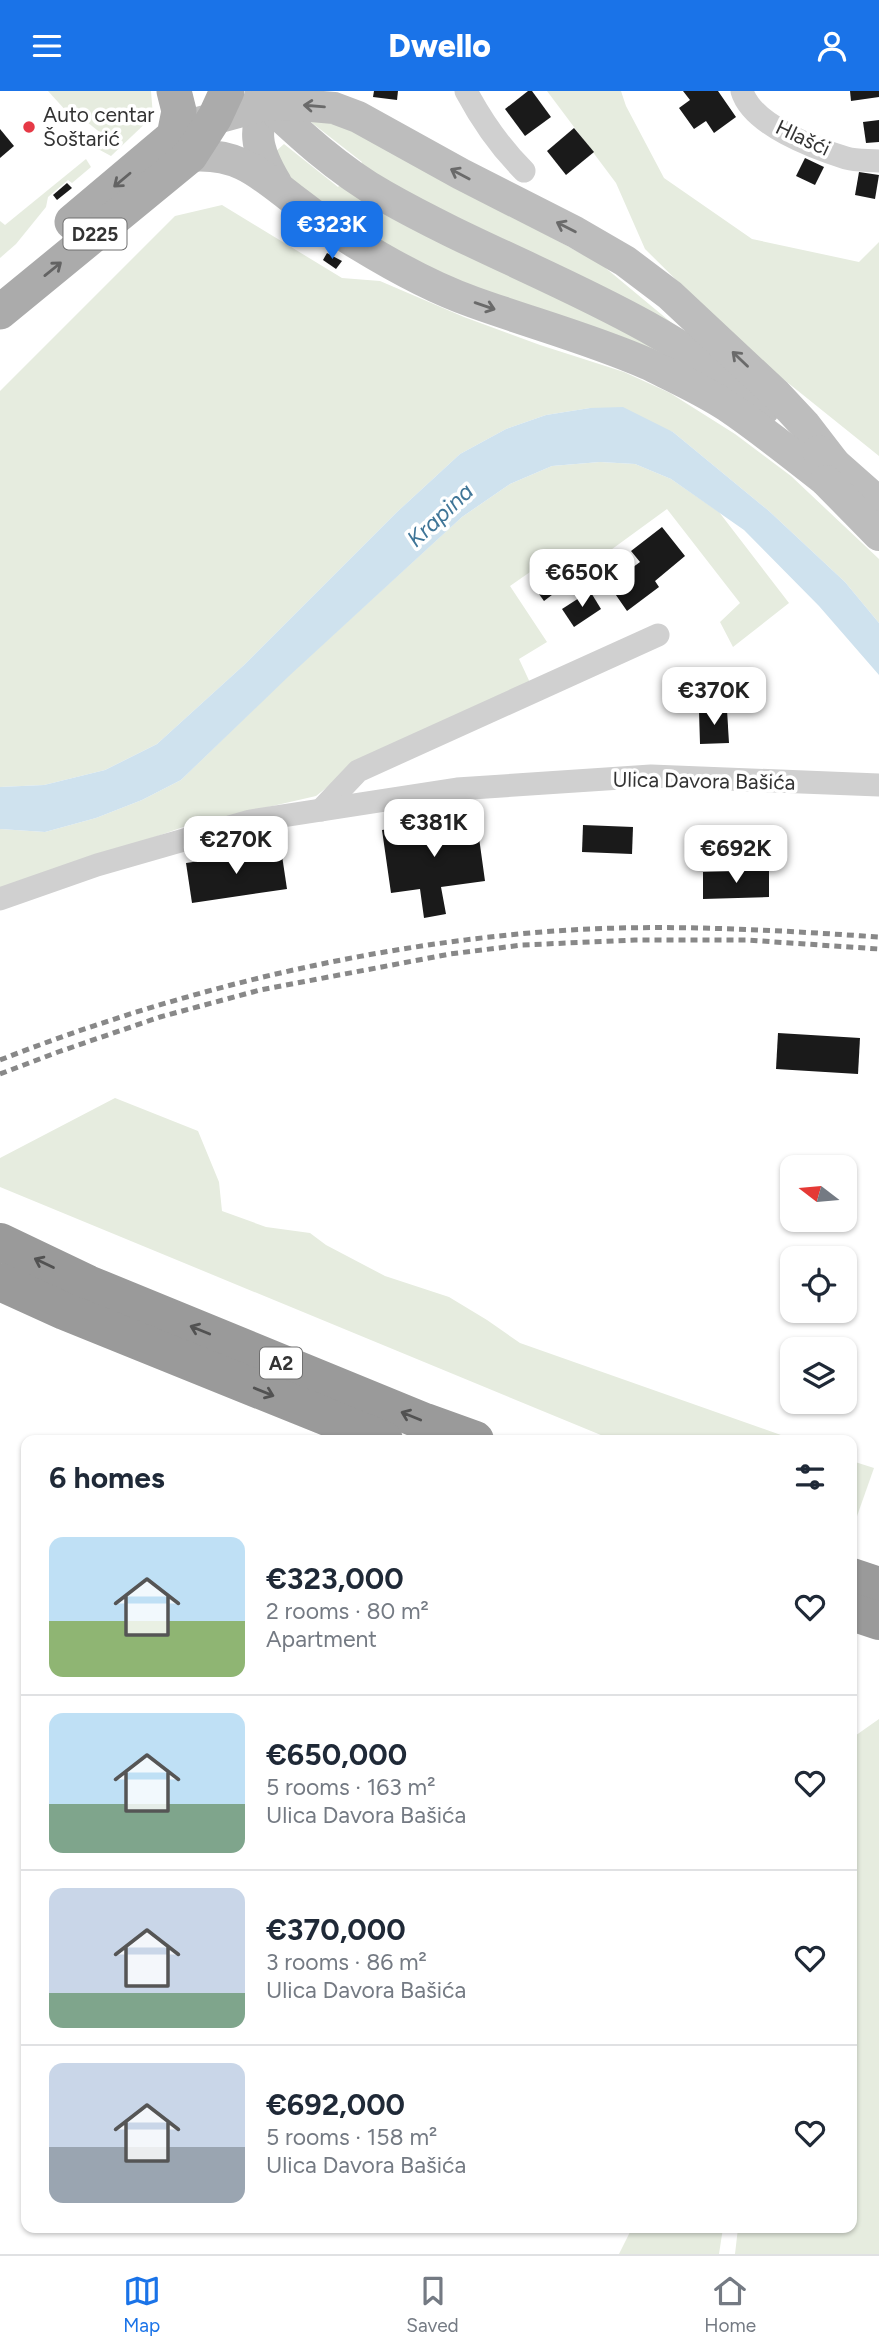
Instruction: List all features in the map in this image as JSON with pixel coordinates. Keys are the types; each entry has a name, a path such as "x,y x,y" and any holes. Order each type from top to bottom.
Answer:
{"highway":[{"name":"A2","path":"0,1242 76,1298 373,1435"},
{"name":"A2","path":"0,1282 76,1298 461,1435"},
{"path":"857,1579 879,1586"},
{"path":"857,1614 879,1621"}],"main road":[{"path":"174,91 179,111 181,141 253,169 276,183 320,220 362,247 422,280 470,301 645,363 725,405 879,503"},
{"path":"348,91 397,124 420,152"},
{"path":"246,98 258,131 261,159 276,183"},
{"path":"246,98 324,106 344,111 625,261 670,295 726,346 805,425 830,472"},
{"path":"246,98 299,133 340,166 411,211 630,318 691,352 748,394 784,427 830,472 879,535"},
{"name":"D225","path":"0,283 181,141 246,98"},
{"name":"D225","path":"0,312 181,141"}],"street":[{"path":"466,91 489,130 505,152 524,171"},
{"name":"Hlašći","path":"742,91 745,101 761,119 802,141 848,158 879,161"},
{"path":"321,810 358,771 658,635"},
{"name":"Ulica Davora Bašića","path":"0,899 97,865 250,821 457,789 652,776 879,785"}],"shaded area":[{"path":"48,91 151,91 153,116 111,156 98,149 94,143 102,134 82,118 68,113"},
{"path":"547,91 621,91 626,106 664,178 752,239 859,262 879,242 879,456 747,350 645,249 616,183"},
{"path":"310,117 356,130 602,265 685,334 440,212 359,166 362,162 307,119"},
{"path":"284,144 338,187 340,185 671,356 494,297 390,252 281,172 274,153"},
{"path":"86,159 91,167 72,183 68,180 48,197 46,207 16,244 0,258 0,221 5,225"},
{"path":"222,205 342,278 380,281 464,317 624,372 670,393 735,434 791,476 879,559 879,623 845,582 769,511 673,432 590,408 546,415 506,429 460,454 397,512 244,665 157,744 105,770 44,785 0,787 0,391 175,216"},
{"path":"600,462 635,464 671,479 719,512 789,603 733,647 720,622 740,603 667,509 582,571 563,549 510,586 547,642 519,659 533,689 345,773 316,796 186,826 0,892 0,829 45,832 96,818 142,800 181,780 288,676 462,517 510,484 552,466"},
{"path":"115,1098 198,1131 219,1182 222,1211 266,1227 310,1233 326,1245 385,1276 449,1297 520,1343 781,1435 601,1435 0,1187 0,1158"},
{"path":"857,1463 874,1468 857,1516"},
{"path":"879,1719 879,2254 735,2254 737,2233 857,2233 857,1734"},
{"path":"630,2233 722,2233 719,2254 619,2254"}],"water":[{"name":"Krapina","path":"623,407 673,432 769,511 845,582 879,623 879,675 819,606 744,530 671,479 635,464 600,462 552,466 510,484 462,517 289,676 181,780 142,800 96,818 45,832 0,829 0,787 44,785 105,770 157,744 244,665 397,512 460,454 506,429 546,415 590,408"}],"building":[{"path":"374,91 398,91 397,100 373,97"},
{"path":"528,91 532,91 551,117 525,136 505,109"},
{"path":"683,91 718,91 736,117 714,133 706,121 694,129 679,108 690,100"},
{"path":"850,91 879,91 879,97 851,101"},
{"path":"879,120 879,142 866,143 863,122"},
{"path":"574,128 594,152 566,175 547,151"},
{"path":"0,129 14,146 0,158"},
{"path":"805,158 824,167 815,185 796,176"},
{"path":"859,172 879,175 875,199 855,195"},
{"path":"67,183 72,188 57,200 53,195"},
{"path":"327,253 342,261 336,269 323,260"},
{"path":"662,527 685,556 655,581 659,587 627,611 609,585 640,562 631,551"},
{"path":"557,565 569,582 544,601 531,583"},
{"path":"590,591 601,609 574,627 562,609"},
{"path":"727,710 729,743 700,744 699,711"},
{"path":"476,816 485,881 441,887 446,914 424,918 420,889 391,893 382,830"},
{"path":"583,825 633,827 632,854 582,852"},
{"path":"281,849 287,889 192,903 186,863"},
{"path":"769,870 769,897 703,899 703,872"},
{"path":"778,1033 860,1038 858,1074 776,1069"}],"railway":[{"path":"0,1060 126,1015 255,979 320,964 452,942 609,928 744,929 879,937"},
{"path":"0,1074 160,1017 260,990 450,954 522,945 635,940 746,940 879,949"}],"place":[{"name":"Auto centar Šoštarić","path":"29,127"}]}
